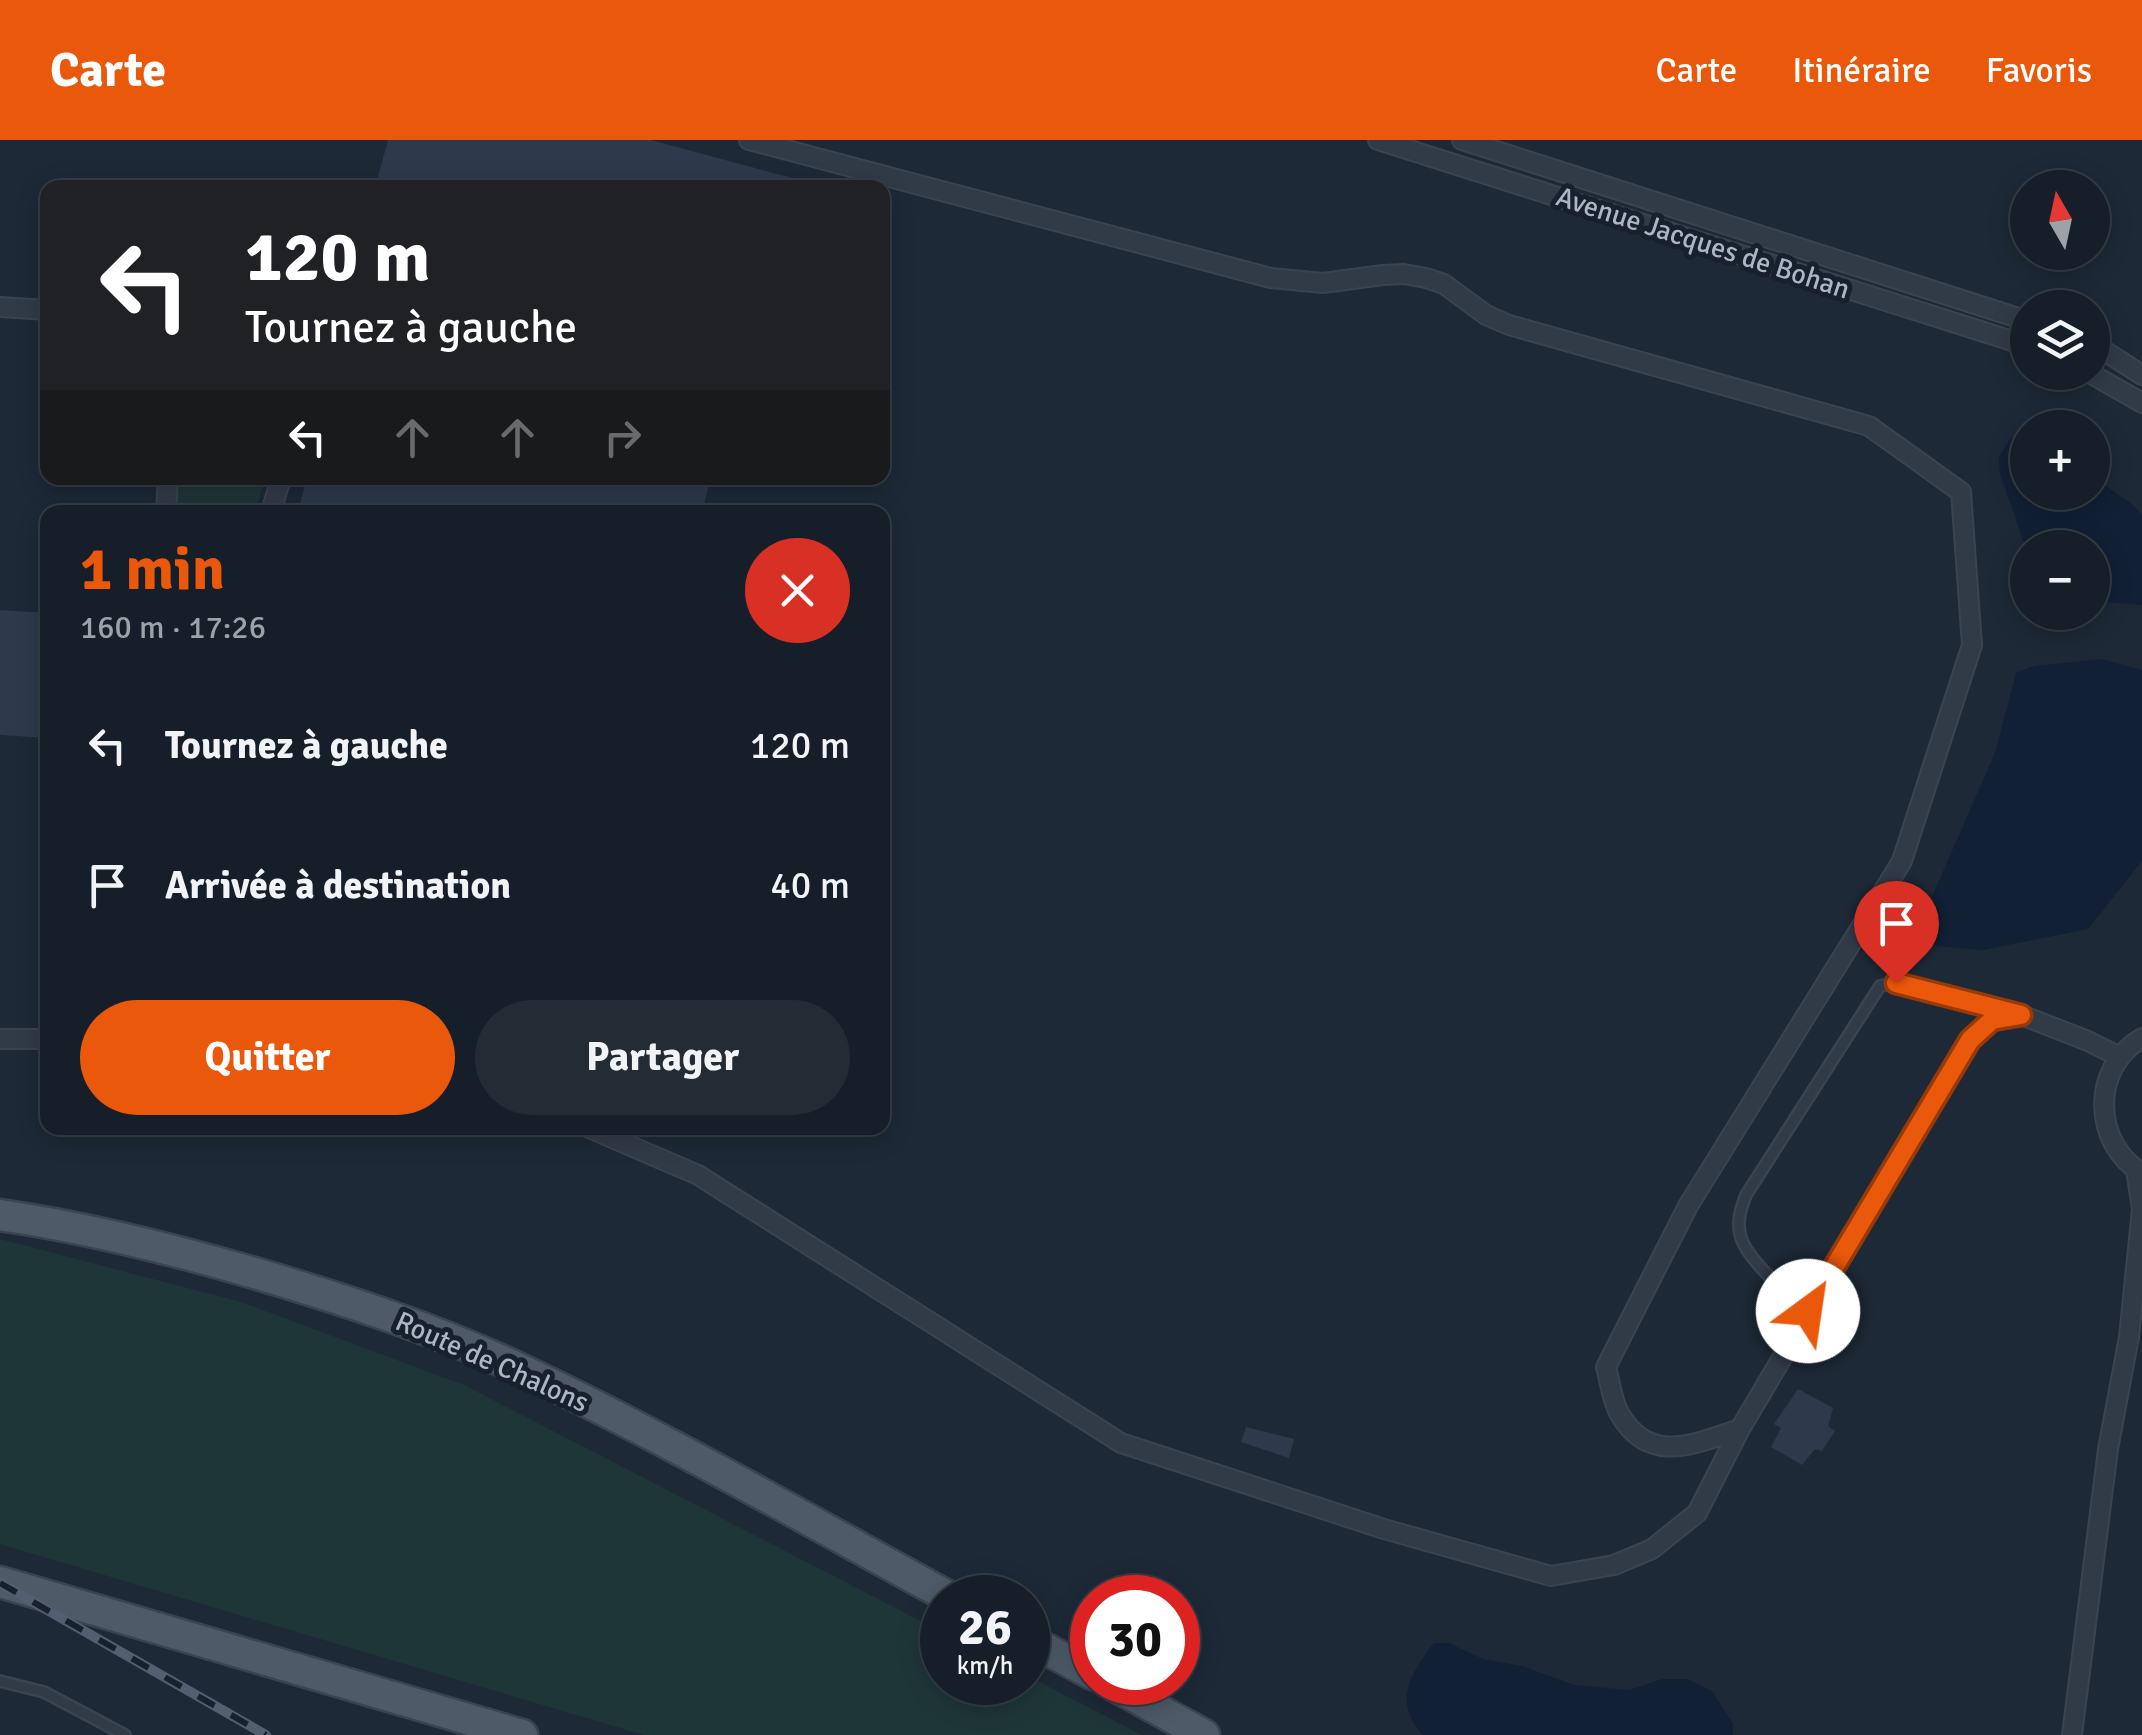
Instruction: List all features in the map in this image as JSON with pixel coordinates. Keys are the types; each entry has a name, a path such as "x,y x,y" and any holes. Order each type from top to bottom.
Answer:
{"main road":[{"name":"Route de Chalons","path":"0,1215 165,1248 404,1320 520,1369 624,1421 920,1581"},
{"path":"0,1582 522,1735"},
{"path":"1150,1705 1204,1735"}],"street":[{"path":"749,140 1272,278 1323,284 1383,274 1426,278 1444,284 1486,316 1509,325 1869,426 1961,492 1972,645 1902,861 1688,1206 1606,1367 1618,1412 1640,1440 1669,1448 1740,1429"},
{"name":"Avenue Jacques de Bohan","path":"1378,140 2010,340"},
{"name":"Avenue Jacques de Bohan","path":"1462,140 2010,316"},
{"path":"0,307 40,310"},
{"path":"2110,355 2142,375"},
{"path":"2110,385 2142,403"},
{"path":"605,1135 698,1175 1121,1443 1384,1529 1550,1576 1614,1565 1652,1549 1697,1513 1808,1311 1970,1040 1992,1020 2021,1015 2120,1057"},
{"path":"2072,1735 2108,1448 2130,1336 2142,1210 2139,1172 2121,1156 2110,1138 2104,1118 2104,1096 2120,1057 2142,1038"},
{"path":"0,1039 40,1039"},
{"path":"2130,1336 2142,1306"}],"lane":[{"path":"1808,1311 1769,1278 1740,1238 1739,1214 1746,1195 1880,986 1896,983 2021,1015"},
{"path":"0,1681 44,1692 124,1735"}],"green space":[{"path":"173,485 263,485 257,505 184,505 172,500"},
{"path":"0,1239 241,1302 464,1385 920,1621 920,1705 1050,1705 1050,1687 1070,1698 1070,1705 1084,1705 1142,1735 644,1735 0,1544"}],"water":[{"path":"2010,439 2010,503 2000,474 1999,457"},
{"path":"2110,489 2142,515 2142,605 2110,602 2110,530 2020,530 2013,510 2110,510"},
{"path":"2102,659 2142,670 2142,861 2088,929 1983,950 1936,946 1920,924 1995,753 2016,673 2034,666"},
{"path":"1434,1643 1449,1643 1483,1659 1522,1666 1574,1685 1629,1690 1662,1679 1688,1679 1712,1691 1733,1724 1733,1735 1423,1735 1408,1711 1408,1688"}],"building":[{"path":"388,140 651,140 800,180 377,180"},
{"path":"305,485 709,485 704,505 300,505"},
{"path":"0,610 40,612 40,738 0,735"},
{"path":"1798,1389 1833,1408 1828,1426 1835,1431 1822,1451 1815,1449 1802,1465 1771,1447 1781,1428 1774,1424"},
{"path":"1246,1427 1294,1439 1289,1458 1241,1442"}],"railway":[{"path":"0,1583 266,1735"}],"route":[{"path":"1808,1311 1970,1040 1992,1020 2021,1015 1896,983"}]}
